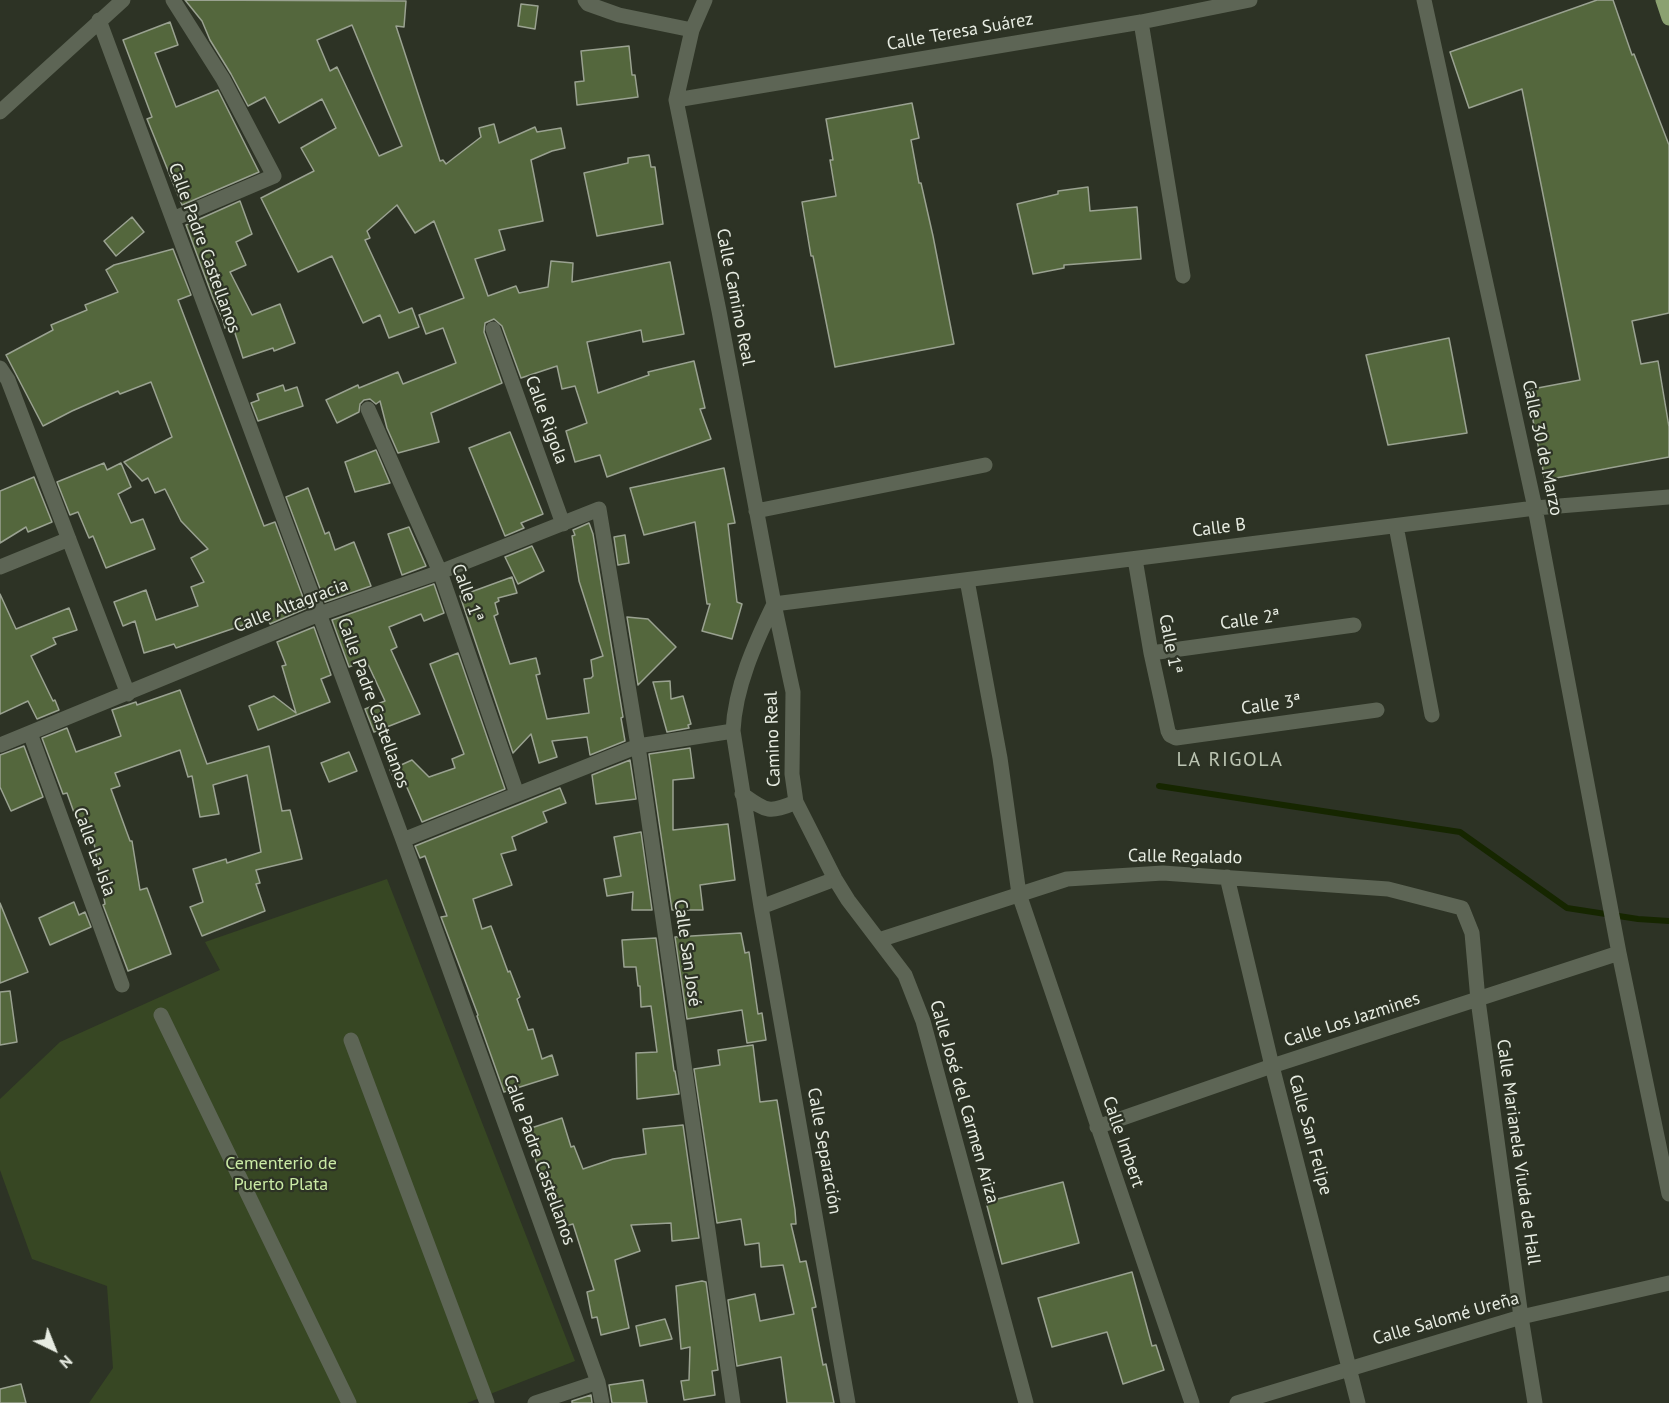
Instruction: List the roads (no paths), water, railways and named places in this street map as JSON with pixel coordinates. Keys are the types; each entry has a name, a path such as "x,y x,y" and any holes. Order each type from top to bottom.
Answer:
{"main road":[{"path":"1663,0 1669,18"}],"street":[{"path":"0,112 123,0"},
{"path":"173,0 223,79 274,176 173,219"},
{"path":"585,0 588,4 619,15 692,30"},
{"name":"Calle Camino Real","path":"705,0 692,30 676,100 719,311 774,604"},
{"name":"Calle Teresa Suárez","path":"676,100 1141,22 1250,0"},
{"name":"Calle 30 de Marzo","path":"1424,0 1535,508 1619,948"},
{"name":"Calle Padre Castellanos","path":"99,20 403,840 598,1382 602,1403"},
{"path":"1141,22 1183,276"},
{"name":"Calle Rigola","path":"493,329 563,524"},
{"path":"0,368 8,380 128,693"},
{"name":"Calle 1ª","path":"368,409 440,572 517,794"},
{"path":"756,511 985,465"},
{"name":"Calle B","path":"774,604 1535,508 1669,497"},
{"name":"Calle Altagracia","path":"0,746 319,614 440,572 599,509"},
{"name":"Calle San José","path":"599,509 638,746 733,1403"},
{"path":"1396,526 1432,715"},
{"path":"0,567 69,538"},
{"name":"Calle 1ª","path":"1135,559 1151,653 1170,735"},
{"name":"Calle Imbert","path":"967,580 1000,758 1019,894 1192,1403"},
{"name":"Calle Separación","path":"774,604 757,638 734,711 733,731 761,907 848,1403"},
{"name":"Camino Real","path":"774,604 793,692 792,774 796,802"},
{"name":"Calle 2ª","path":"1151,653 1354,625"},
{"name":"Calle 3ª","path":"1170,735 1176,738 1377,710"},
{"path":"403,840 638,746 733,731"},
{"name":"Calle La Isla","path":"30,733 122,985"},
{"path":"742,794 769,810 778,810 796,802"},
{"name":"Calle José del Carmen Ariza","path":"796,802 834,879 905,975 923,1021 1026,1403"},
{"name":"Calle Regalado","path":"879,940 1067,879 1163,873 1388,889 1462,908"},
{"name":"Calle San Felipe","path":"1227,877 1272,1066 1351,1368 1358,1403"},
{"path":"761,907 834,879"},
{"name":"Calle Marianela Viuda de Hall","path":"1462,908 1472,933 1478,1000 1521,1317 1535,1403"},
{"path":"1619,948 1669,1194"},
{"name":"Calle Los Jazmines","path":"1097,1127 1272,1066 1478,1000 1619,948"},
{"path":"161,1015 349,1403"},
{"path":"351,1040 487,1403"},
{"name":"Calle Salomé Ureña","path":"1237,1403 1521,1317 1669,1283"},
{"path":"535,1403 598,1382"}],"waterway":[{"path":"1159,786 1460,832 1567,908 1638,919 1669,921"}],"district":[{"name":"LA RIGOLA","path":"1230,760"}],"park label":[{"name":"Cementerio de Puerto Plata","path":"281,1174"}]}
